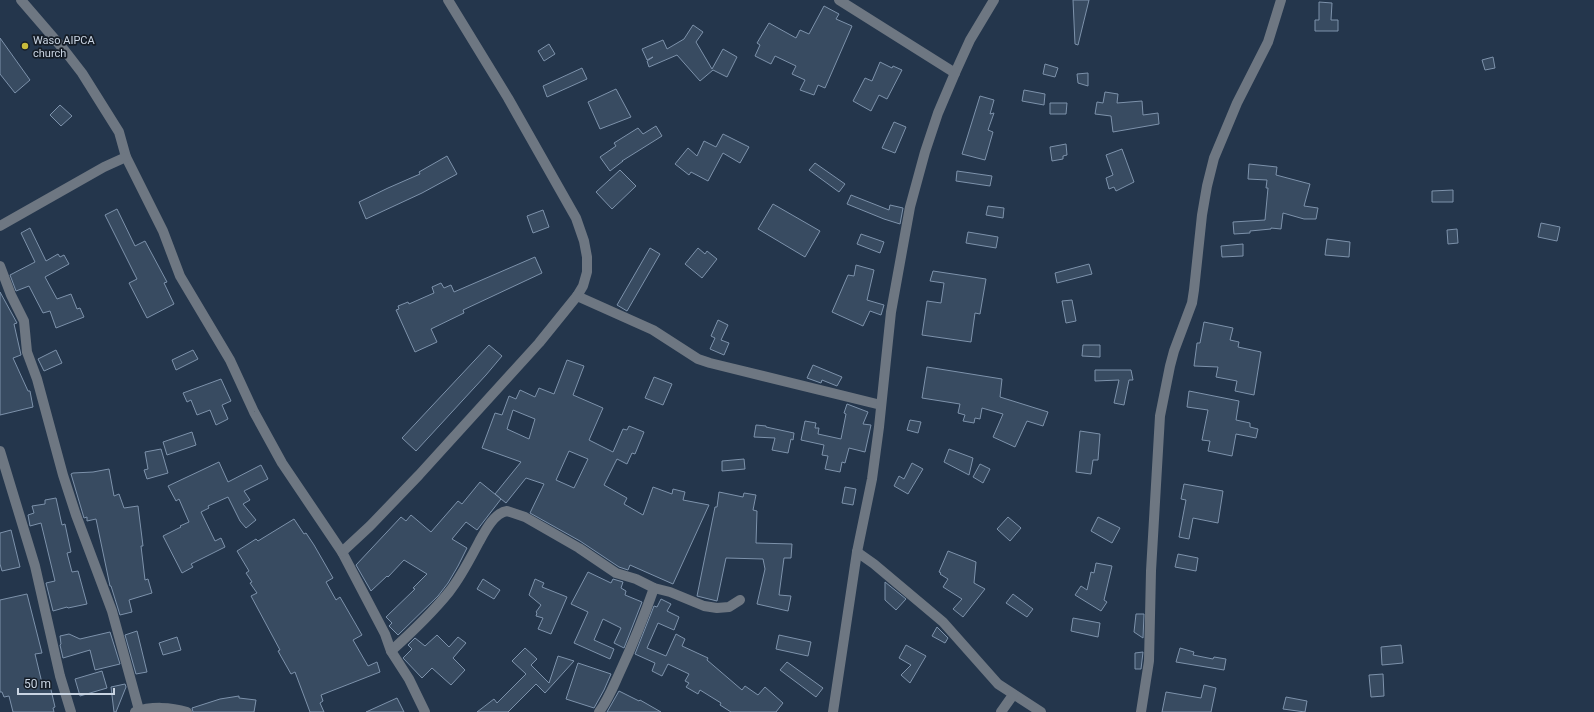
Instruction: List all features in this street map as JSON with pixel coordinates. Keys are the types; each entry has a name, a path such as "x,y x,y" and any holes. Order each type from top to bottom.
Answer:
{"street":[{"path":"21,0 82,73 119,132 126,157 163,231 180,276 230,360 254,412 282,463 342,552 385,634 391,651 409,679 425,712"},
{"path":"342,552 392,504 540,343 577,296 583,286 587,272 587,257 584,241 576,218 508,98 448,0"},
{"path":"839,0 955,73"},
{"path":"833,712 857,552 872,479 891,312 910,207 925,152 938,113 974,34 994,0"},
{"path":"1141,712 1149,661 1151,571 1160,416 1170,366 1193,297 1202,215 1214,158 1237,103 1268,42 1281,0"},
{"path":"0,226 104,167 126,157"},
{"path":"0,266 11,295 24,321 27,352 37,379 61,468 76,515 112,611 137,711 160,708 176,709 187,712"},
{"path":"577,296 653,330 698,359 800,387 881,405"},
{"path":"0,451 35,566 60,676 71,712"},
{"path":"391,651 409,635 450,591 484,531 502,512 510,512 525,518 579,548 616,573 636,579 654,588 670,592 704,606 717,608 729,607 740,600"},
{"path":"857,552 874,564 943,622 998,684 1041,712"},
{"path":"599,712 612,691 625,662 654,588"},
{"path":"1001,712 1013,695"}],"building":[{"path":"1073,0 1089,0 1078,45 1075,44"},
{"path":"1319,2 1332,3 1331,20 1338,20 1338,31 1315,31 1315,20 1319,20"},
{"path":"824,6 839,14 836,19 852,26 825,88 818,85 814,95 800,90 805,80 792,74 796,66 775,56 771,64 755,56 760,45 757,43 769,23 796,38 800,30 809,34"},
{"path":"693,25 703,32 696,42 712,69 723,49 737,57 727,77 713,70 700,81 677,55 649,67 647,61 653,57 647,60 642,49 663,40 667,49 684,39"},
{"path":"0,38 30,80 15,93 0,74"},
{"path":"549,44 555,54 544,61 538,51"},
{"path":"1493,57 1495,68 1485,70 1482,60"},
{"path":"880,62 892,68 893,66 902,70 887,99 879,95 871,111 853,101 865,78 872,81"},
{"path":"1045,64 1058,68 1055,77 1043,74"},
{"path":"582,68 587,79 547,97 543,86"},
{"path":"1088,73 1088,86 1078,83 1077,74"},
{"path":"616,89 631,117 600,129 588,102"},
{"path":"1024,90 1045,94 1044,105 1022,101"},
{"path":"1105,92 1118,94 1117,103 1142,101 1143,115 1158,113 1159,124 1113,132 1111,116 1095,114 1097,102 1103,103"},
{"path":"980,96 994,100 990,114 994,113 988,130 993,132 985,160 962,154"},
{"path":"1050,103 1067,103 1066,114 1050,114"},
{"path":"60,105 72,116 61,126 50,115"},
{"path":"894,122 906,127 895,153 882,148"},
{"path":"656,126 662,136 622,161 610,171 600,157 616,146 614,143 638,128 643,134"},
{"path":"723,134 749,147 740,163 723,153 708,181 691,172 689,175 675,164 688,148 697,156 704,141 716,147"},
{"path":"1066,144 1067,155 1063,156 1063,159 1052,161 1050,147"},
{"path":"1122,149 1134,182 1116,191 1114,187 1109,189 1106,178 1113,175 1106,155"},
{"path":"447,156 457,174 422,193 366,219 359,202 420,174 419,172"},
{"path":"815,163 845,184 839,192 809,170"},
{"path":"1249,164 1277,167 1276,175 1310,184 1304,206 1318,208 1316,219 1304,219 1283,213 1281,229 1271,228 1250,231 1250,233 1234,234 1233,222 1265,220 1268,188 1266,188 1267,180 1248,179"},
{"path":"620,170 636,186 612,209 596,192"},
{"path":"957,171 992,176 990,186 956,181"},
{"path":"1453,190 1453,202 1432,202 1432,191"},
{"path":"851,195 889,210 890,205 903,208 900,224 847,204"},
{"path":"773,204 820,231 805,257 758,229"},
{"path":"988,206 1004,208 1003,218 986,215"},
{"path":"117,209 135,246 145,241 167,282 164,283 174,304 147,318 129,283 137,279 105,215"},
{"path":"543,210 549,227 533,233 527,216"},
{"path":"1541,223 1560,227 1557,241 1538,237"},
{"path":"30,228 46,261 58,254 60,257 64,255 69,264 45,277 57,299 71,294 77,309 80,308 84,317 56,328 50,311 43,313 29,286 16,291 10,275 35,262 21,233"},
{"path":"1457,229 1458,243 1448,244 1447,230"},
{"path":"968,232 998,237 996,248 966,243"},
{"path":"861,234 884,242 880,253 857,244"},
{"path":"1327,239 1350,242 1349,257 1325,255"},
{"path":"1243,244 1243,256 1222,257 1221,246"},
{"path":"650,248 660,254 627,311 617,305"},
{"path":"698,248 705,254 707,251 717,259 702,278 685,264"},
{"path":"535,257 542,273 463,310 464,313 431,329 437,342 415,352 396,310 399,309 398,306 408,302 409,304 434,293 432,287 441,283 444,288 451,285 454,292"},
{"path":"1089,264 1092,274 1057,283 1055,273"},
{"path":"856,265 874,270 867,300 884,305 881,315 870,311 863,326 832,312 848,275 854,276"},
{"path":"933,271 986,279 980,314 975,313 971,342 922,335 927,301 941,303 944,283 930,281"},
{"path":"0,292 17,323 14,324 21,355 13,358 28,391 30,391 33,407 0,415"},
{"path":"1072,300 1076,321 1066,323 1062,301"},
{"path":"718,320 728,325 721,340 729,343 724,355 710,349 715,338 711,336"},
{"path":"1204,322 1233,328 1230,340 1239,342 1238,347 1261,352 1254,395 1235,391 1237,381 1216,377 1218,367 1194,366 1197,343 1200,343"},
{"path":"489,345 502,356 416,451 402,438"},
{"path":"1083,345 1100,345 1100,357 1082,356"},
{"path":"56,350 62,363 44,371 38,359"},
{"path":"193,350 198,359 176,370 172,360"},
{"path":"567,360 584,366 573,395 603,408 589,440 613,452 623,429 627,430 629,426 644,432 635,454 632,453 627,464 617,459 604,485 627,498 624,504 643,515 653,487 672,494 673,489 685,492 683,500 709,505 673,584 630,565 628,570 619,567 580,541 530,513 544,484 526,478 506,503 495,494 521,462 482,448 495,413 502,415 509,396 516,399 520,390 535,397 539,388 554,394","holes":["513,410 535,419 529,439 507,429","569,451 588,459 574,488 556,480"]},
{"path":"813,365 842,377 837,386 822,380 821,383 807,378"},
{"path":"927,367 1002,379 1000,397 1048,412 1043,426 1027,421 1015,447 993,437 1003,414 982,408 980,419 975,418 974,423 963,421 965,415 958,413 960,404 922,398"},
{"path":"1095,370 1131,370 1133,380 1129,380 1124,405 1114,403 1119,380 1095,381"},
{"path":"654,377 672,384 663,405 645,398"},
{"path":"221,379 231,401 222,405 228,419 216,425 210,410 197,415 191,400 187,402 183,393"},
{"path":"1189,391 1239,401 1236,420 1250,423 1250,427 1258,429 1256,438 1236,434 1232,456 1208,451 1210,441 1202,440 1208,410 1187,407"},
{"path":"847,404 868,412 863,424 871,425 865,452 849,448 845,463 842,462 840,472 825,469 828,456 822,455 824,445 801,440 805,421 816,423 815,428 819,428 818,434 841,439 846,414 844,413"},
{"path":"910,420 921,422 918,433 907,430"},
{"path":"756,425 794,433 788,453 772,450 775,438 754,437"},
{"path":"1080,431 1100,434 1098,460 1093,460 1091,474 1076,472"},
{"path":"192,432 196,445 167,455 163,442"},
{"path":"161,449 168,473 147,479 144,470 148,469 145,452"},
{"path":"949,449 973,458 969,475 944,462"},
{"path":"744,459 745,469 722,471 722,461"},
{"path":"219,462 228,482 261,465 268,479 244,491 250,500 243,504 256,520 246,528 240,521 228,497 208,506 209,508 201,512 215,541 221,538 225,547 191,564 193,567 182,573 163,536 189,522 179,499 176,501 168,486"},
{"path":"912,463 923,469 908,494 894,486 899,476 904,479"},
{"path":"980,464 990,469 983,483 973,477"},
{"path":"109,469 114,496 119,494 124,508 138,506 143,546 141,546 145,580 148,579 152,593 129,600 132,612 120,615 110,586 96,519 87,521 87,517 84,518 71,474"},
{"path":"480,482 501,499 477,530 466,522 452,539 467,548 458,566 438,596 398,635 389,626 392,623 386,617 415,589 413,588 427,574 404,560 388,577 387,576 371,591 356,565 401,517 406,521 411,515 431,532 458,501 462,504"},
{"path":"1184,484 1223,491 1218,523 1193,518 1189,539 1179,537 1186,500 1181,499"},
{"path":"845,487 856,489 853,505 842,503"},
{"path":"719,492 743,497 744,493 756,495 753,510 757,511 756,543 792,544 791,558 784,558 779,595 791,596 788,611 757,604 765,569 763,559 726,558 717,601 697,596"},
{"path":"56,498 62,525 65,524 71,552 67,553 72,572 78,571 87,604 53,611 46,583 55,581 41,523 30,526 28,515 34,513 32,506 45,504 45,500"},
{"path":"1008,517 1021,528 1010,541 997,529"},
{"path":"1098,517 1120,528 1112,543 1091,531"},
{"path":"294,519 304,534 306,533 314,545 333,578 326,582 336,600 340,597 362,635 353,640 368,666 377,662 380,672 321,695 323,701 320,703 324,712 310,712 295,672 291,674 251,596 257,593 250,583 252,582 246,573 249,571 237,551 256,539 258,541"},
{"path":"11,530 20,567 2,571 0,564 0,533"},
{"path":"948,551 976,562 974,583 985,589 963,617 953,609 962,599 943,587 948,579 939,572"},
{"path":"1178,554 1198,558 1196,571 1175,567"},
{"path":"1096,563 1112,566 1104,600 1107,602 1101,611 1075,595 1081,586 1087,590 1091,572 1094,573"},
{"path":"588,572 611,583 613,579 623,582 621,588 626,591 625,595 642,602 624,648 614,643 621,628 603,619 594,640 614,649 610,659 574,643 588,612 571,604"},
{"path":"483,579 500,590 494,599 477,589"},
{"path":"535,579 544,583 542,587 567,597 551,634 538,629 543,618 536,616 536,612 541,605 529,595"},
{"path":"885,582 906,599 896,610 885,600"},
{"path":"27,594 42,653 35,654 42,683 49,681 55,707 53,708 54,712 13,712 9,696 4,697 2,692 0,692 0,600"},
{"path":"1013,594 1033,609 1027,617 1006,603"},
{"path":"661,599 671,604 667,611 679,617 674,630 658,623 647,648 666,656 676,634 685,639 682,646 708,658 707,660 742,690 745,686 758,695 765,687 783,703 776,712 731,712 720,705 721,703 700,690 698,694 686,687 689,683 685,681 689,674 668,664 662,676 652,671 655,663 635,654 654,606 657,607"},
{"path":"1136,614 1144,614 1143,638 1134,632"},
{"path":"1073,618 1100,623 1098,637 1071,631"},
{"path":"937,627 948,638 945,643 932,636"},
{"path":"137,631 147,672 136,674 125,635"},
{"path":"110,632 120,664 95,670 90,650 63,658 60,645 60,636 69,634 80,639"},
{"path":"437,635 449,647 458,637 466,643 453,658 465,670 451,685 432,668 422,678 403,658 412,649 408,645 415,638 425,646"},
{"path":"779,635 811,642 808,656 776,649"},
{"path":"177,637 181,650 163,655 159,643"},
{"path":"906,645 926,656 910,683 901,675 911,665 899,658"},
{"path":"1401,645 1403,663 1382,665 1381,647"},
{"path":"525,648 537,659 531,665 549,683 558,656 574,661 545,693 536,684 508,712 477,712 494,699 497,703 526,674 512,661"},
{"path":"1180,648 1194,652 1193,655 1213,659 1214,657 1226,659 1224,670 1176,662"},
{"path":"1143,652 1141,669 1135,669 1135,653"},
{"path":"787,662 823,688 816,697 780,670"},
{"path":"578,663 611,674 594,708 566,699"},
{"path":"102,671 107,688 80,696 75,679"},
{"path":"1383,674 1384,696 1371,697 1369,675"},
{"path":"125,684 126,687 116,712 114,712 111,687"},
{"path":"1204,685 1216,688 1211,712 1162,712 1166,692 1201,698"},
{"path":"619,691 639,701 640,700 661,712 607,712"},
{"path":"239,696 239,698 256,700 254,712 193,712 192,708 220,699"},
{"path":"1286,697 1307,701 1305,712 1283,709"},
{"path":"397,698 404,712 366,712"}],"place":[{"name":"Waso AIPCA church","path":"25,46"}]}
